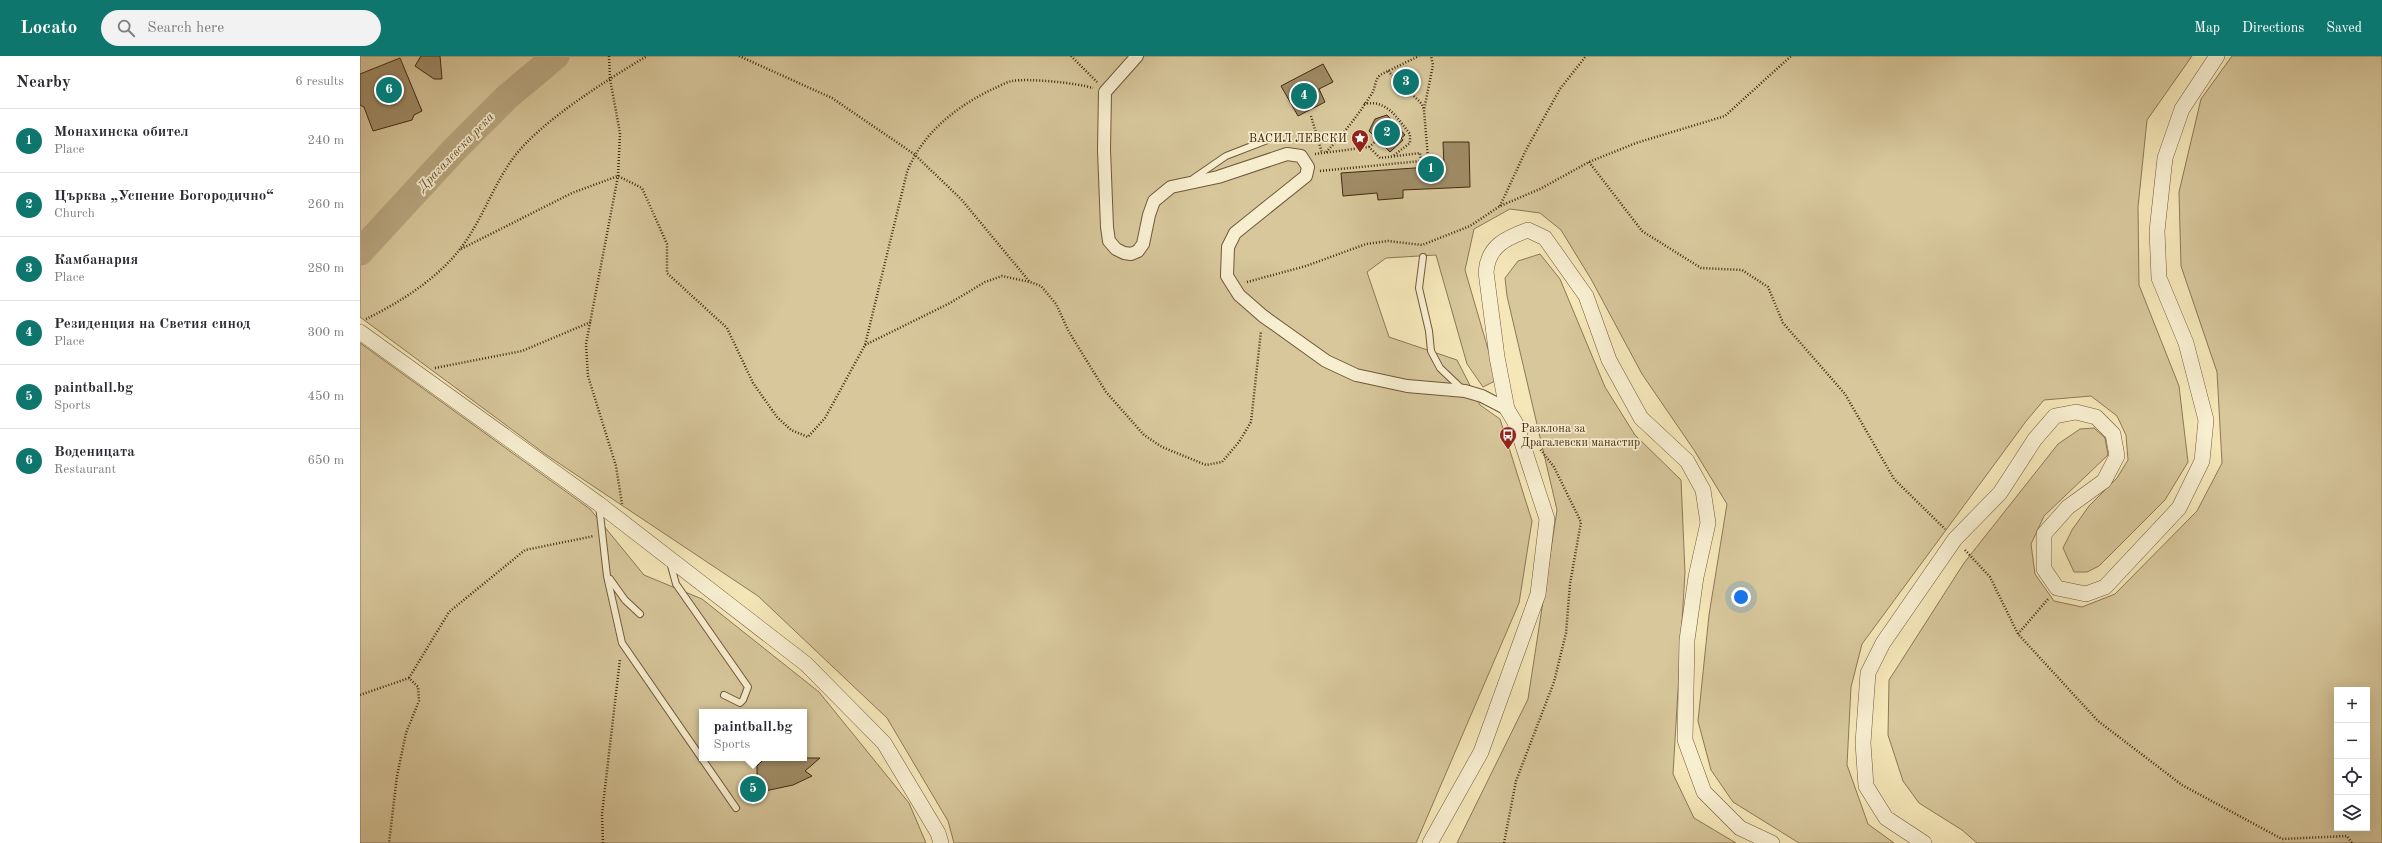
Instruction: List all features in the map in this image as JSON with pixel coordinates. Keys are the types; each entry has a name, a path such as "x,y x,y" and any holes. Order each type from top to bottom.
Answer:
{"street":[{"path":"1137,56 1105,92 1104,150 1107,227 1109,241 1116,249 1124,253 1138,251 1146,236 1149,215 1154,201 1171,187 1188,182 1218,177 1287,154 1301,156 1307,163 1308,172 1302,180 1235,233 1228,247 1227,276 1239,295 1263,316 1326,361 1356,375 1407,386 1465,391 1482,396 1508,409"},
{"path":"1924,843 1886,818 1866,786 1863,743 1868,673 1883,644 1955,539 2000,493 2035,439 2056,416 2076,412 2096,417 2113,434 2117,456 2104,480 2068,508 2044,534 2044,569 2057,588 2086,594 2105,587 2179,508 2202,461 2206,420 2186,343 2159,278 2157,232 2165,158 2182,109 2217,56"},
{"path":"1430,843 1481,752 1538,594 1547,519 1516,424 1508,409 1497,357 1486,272 1487,260 1496,247 1509,237 1528,230 1544,238 1586,296 1609,360 1641,418 1687,461 1703,490 1708,523 1696,577 1686,640 1685,740 1704,792 1740,828 1772,843"},
{"path":"360,332 599,504 806,664 884,742 938,832 941,843"}],"lane":[{"path":"1188,182 1226,156 1275,137"},
{"path":"1422,257 1419,288 1429,331 1431,351 1440,368 1465,391"},
{"path":"599,504 607,576 622,643 699,754"},
{"path":"668,557 676,584 748,687 743,700 740,703 724,695"},
{"path":"607,576 625,600 640,614"},
{"path":"704,761 736,808"}],"path":[{"path":"609,56 610,79 620,133 618,176 592,322 586,344 588,376 616,466 625,524"},
{"path":"360,322 380,313 432,277 461,249 514,157 544,127 610,79 647,56"},
{"path":"739,56 832,98 914,154 961,199 1030,282"},
{"path":"1070,56 1094,77 1105,92"},
{"path":"1326,152 1338,140 1372,93 1375,80 1388,71 1419,56"},
{"path":"1424,110 1433,65 1431,56"},
{"path":"1500,206 1526,150 1560,88 1586,56"},
{"path":"1227,276 1249,283 1306,266 1366,244 1388,241 1422,245 1470,226 1500,206 1540,189 1589,162 1636,143 1725,116 1791,56"},
{"path":"1308,172 1421,161 1428,158 1424,110 1422,104 1388,71"},
{"path":"461,249 572,194 618,176 642,188 667,244 667,273 727,328 753,383 777,418 791,430 808,437 825,418 865,344 907,172 914,154 930,134 972,98 1011,81 1078,83 1105,92"},
{"path":"1364,104 1380,103 1386,106 1410,134 1410,142 1393,156"},
{"path":"1311,116 1322,153"},
{"path":"1301,156 1369,147 1378,139"},
{"path":"1369,147 1380,158 1420,153 1421,161"},
{"path":"865,344 950,303 985,282 1002,276 1030,282 1041,286 1056,304 1068,332 1106,392 1144,435 1162,448 1206,465 1222,462 1239,442 1251,422 1263,316"},
{"path":"416,372 522,351 592,322"},
{"path":"1504,843 1516,781 1554,682 1566,633 1570,584 1581,522 1554,467 1537,445"},
{"path":"360,695 409,678 449,612 525,550 602,534"},
{"path":"2018,634 2057,588"},
{"path":"603,843 602,814 622,643"},
{"path":"389,843 397,776 406,733 419,701 418,687 409,678"},
{"path":"756,761 757,766"}],"shaded area":[{"path":"360,56 2192,56 2147,120 2138,207 2139,285 2179,386 2188,462 2165,500 2099,566 2087,572 2074,572 2063,548 2072,530 2089,506 2117,478 2128,460 2126,435 2117,416 2091,396 2044,400 2027,420 1862,644 1851,687 1847,765 1868,824 1894,843 1799,843 1733,802 1711,770 1698,721 1709,615 1727,504 1694,450 1642,374 1591,279 1561,230 1540,213 1510,209 1474,229 1465,270 1497,380 1483,387 1467,364 1436,255 1386,258 1367,272 1389,337 1457,360 1480,405 1500,419 1532,521 1519,603 1416,843 954,843 948,821 887,718 758,596 545,454 360,317"},
{"path":"2232,56 2382,56 2382,843 1977,843 1962,830 1919,803 1903,781 1888,735 1889,680 1964,563 2058,444 2080,429 2094,428 2105,438 2108,455 2044,516 2031,544 2035,574 2054,601 2082,607 2115,594 2197,511 2222,463 2217,372 2181,266 2179,192 2201,99"},
{"path":"1540,254 1560,279 1605,387 1635,435 1681,480 1685,572 1673,774 1694,818 1736,843 1457,843 1528,699 1557,510 1507,296 1505,278 1518,261"},
{"path":"360,343 590,509 644,575 702,599 819,692 909,803 926,843 360,843"}],"building":[{"path":"421,56 440,56 442,79 434,79 415,66"},
{"path":"400,58 422,111 414,115 412,120 373,131 364,107 360,105 360,74"},
{"path":"1323,64 1333,82 1319,89 1325,102 1298,116 1281,86"},
{"path":"1387,115 1405,135 1401,138 1403,140 1390,152 1369,131 1375,119"},
{"path":"1443,142 1469,142 1470,187 1403,190 1403,198 1378,200 1377,193 1343,196 1341,173 1444,166"},
{"path":"807,758 820,758 805,771 812,776 793,785 765,791 757,778 757,766 762,761 807,761"}],"waterway":[{"name":"Драгалевска река","path":"360,252 454,150 507,97 556,56"}],"place":[{"name":"Камбанария","path":"1406,82"},
{"name":"Воденицата","path":"389,90"},
{"name":"Резиденция на Светия синод","path":"1304,96"},
{"name":"Църква „Успение Богородично“","path":"1387,133"},
{"name":"ВАСИЛ ЛЕВСКИ","path":"1360,153"},
{"name":"Монахинска обител","path":"1431,169"},
{"name":"Разклона за Драгалевски манастир","path":"1508,450"},
{"name":"paintball.bg","path":"753,789"}]}
